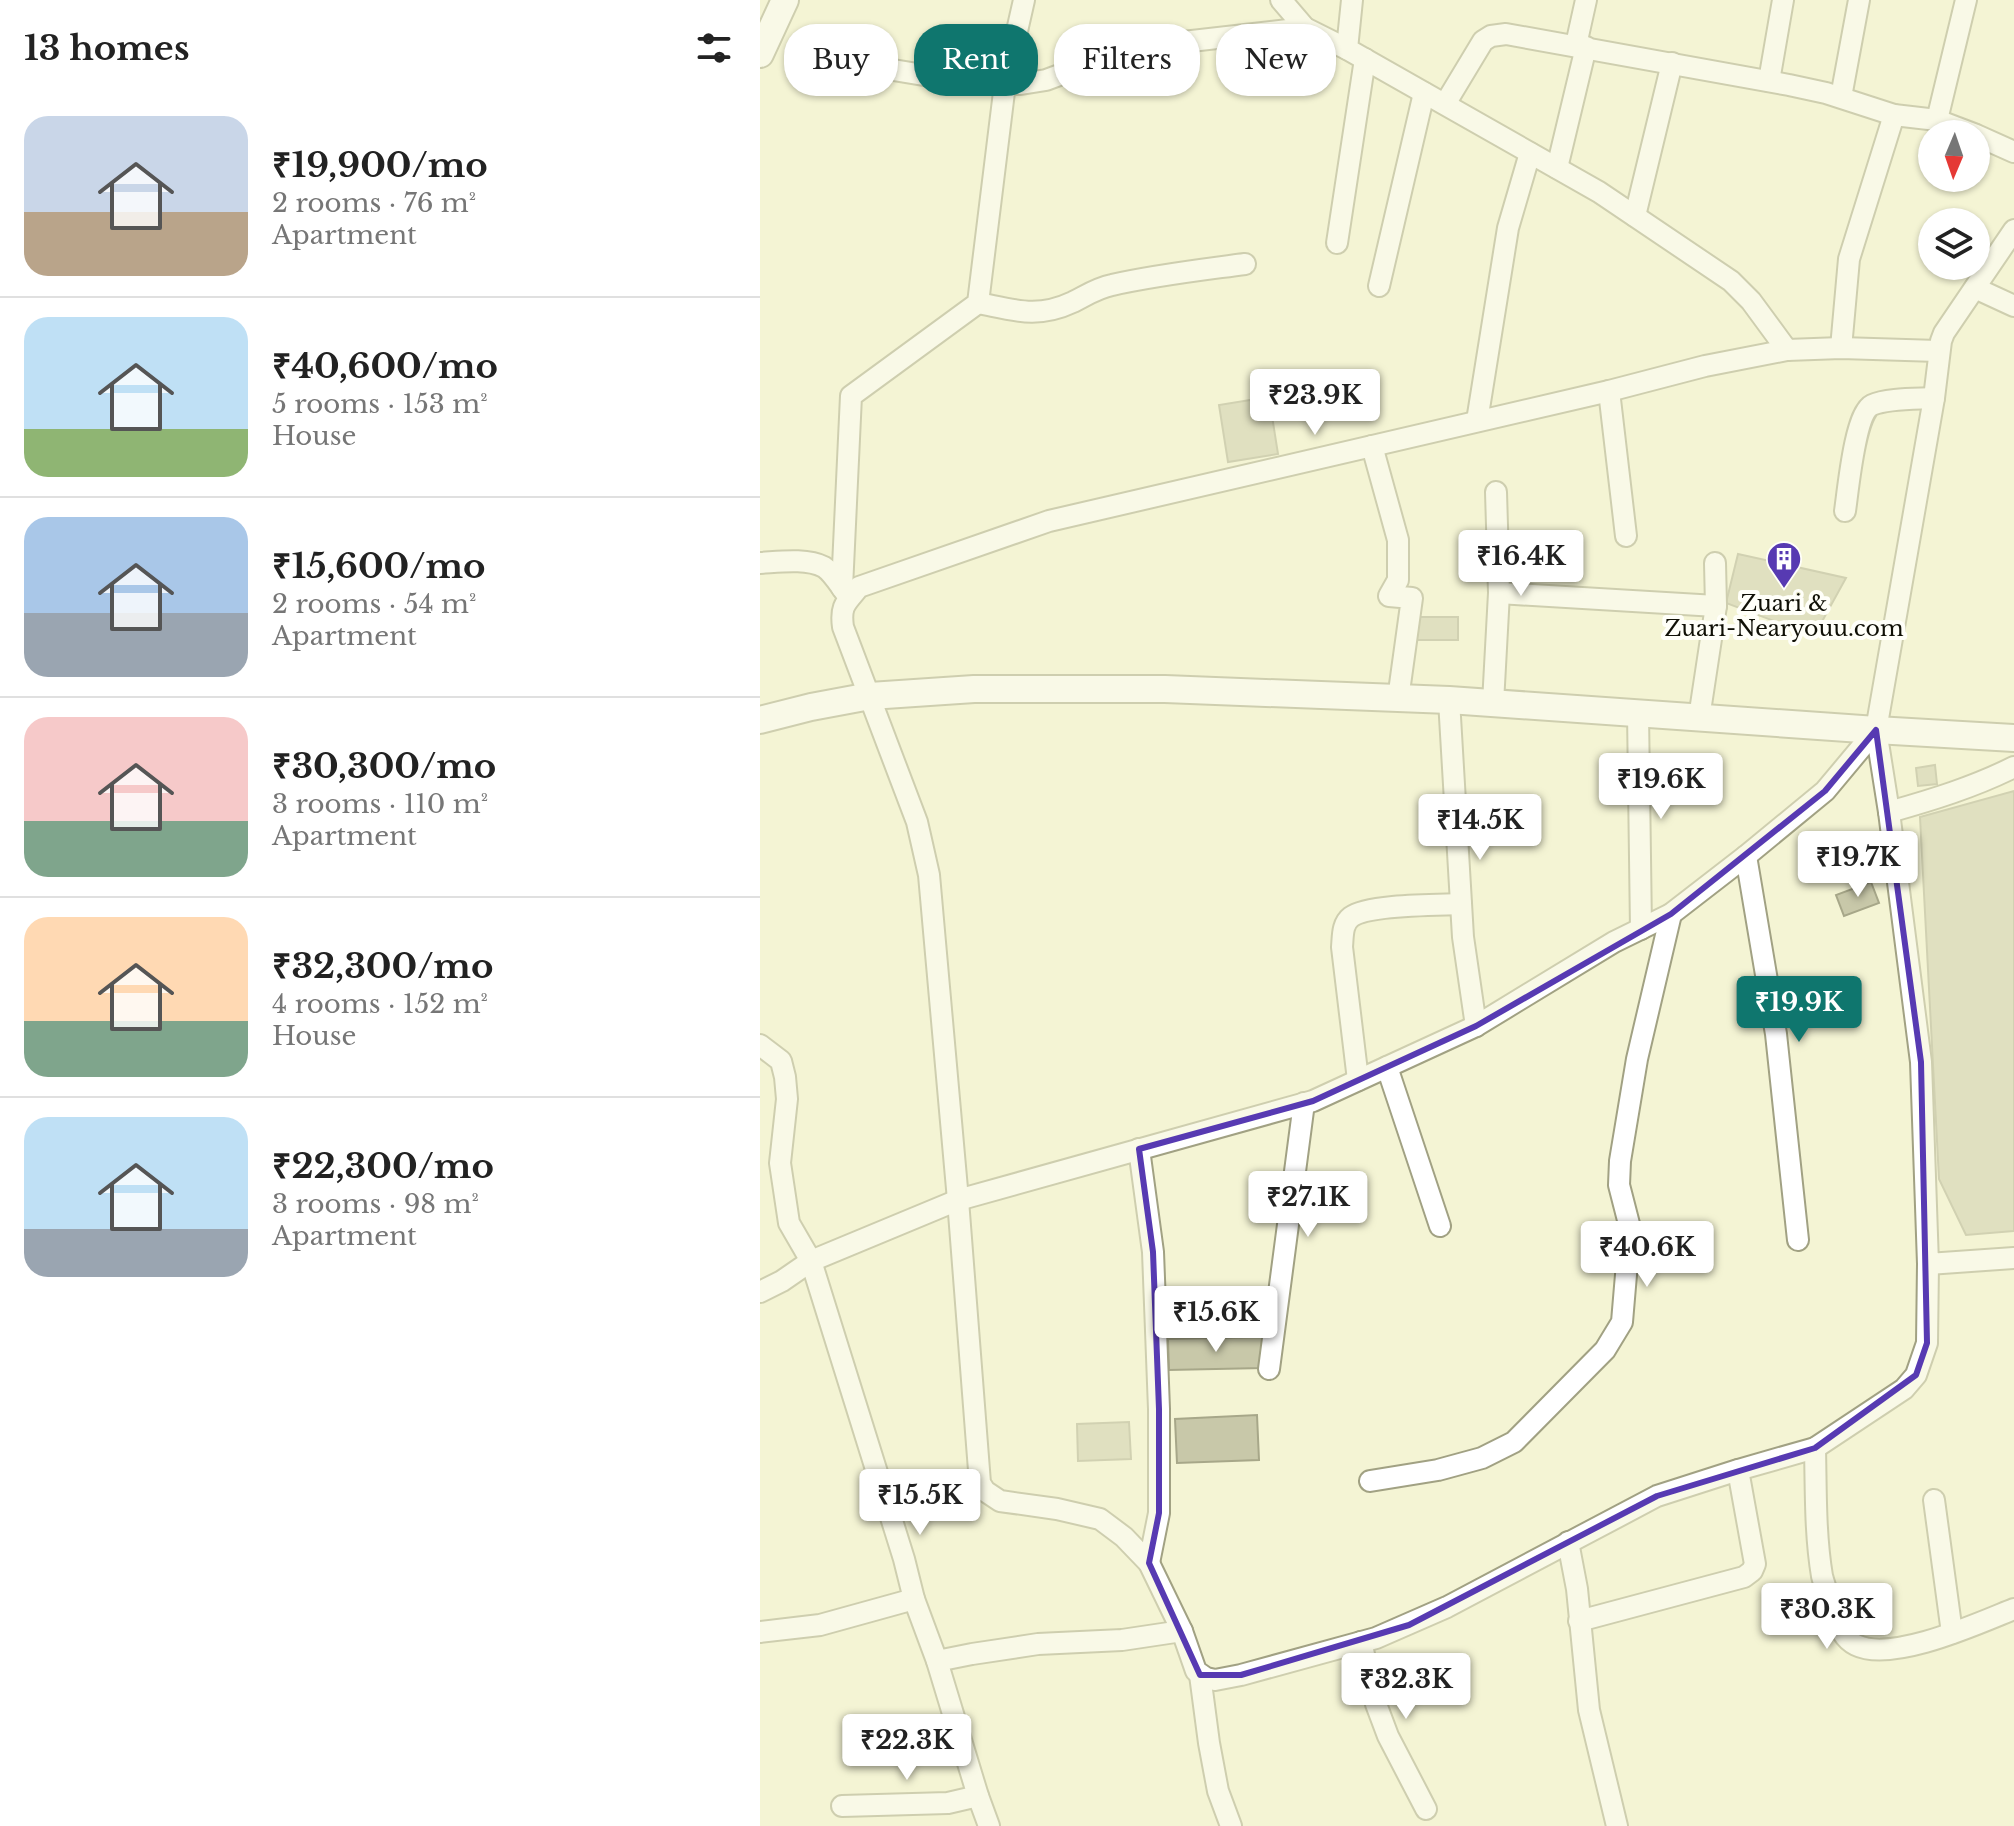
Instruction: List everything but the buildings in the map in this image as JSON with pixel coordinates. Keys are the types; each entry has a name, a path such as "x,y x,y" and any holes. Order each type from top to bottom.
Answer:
{"main road":[{"path":"760,54 785,0"},
{"path":"760,720 870,696 974,689 1165,689 1449,700 2014,738"}],"street":[{"path":"1019,24 1024,0"},
{"path":"1281,0 1302,24"},
{"path":"1337,243 1356,54 1352,0"},
{"path":"1557,168 1581,46 1586,0"},
{"path":"1769,81 1783,0"},
{"path":"1841,97 1859,0"},
{"path":"1445,104 1483,41 1491,36 1506,34 1769,81 1841,97 1894,115 1937,120 1966,0"},
{"path":"1038,81 1148,46 1216,38"},
{"path":"1336,44 1599,192 1731,281 1751,301 1787,350"},
{"path":"1635,216 1672,63"},
{"path":"1379,286 1424,93"},
{"path":"1004,96 978,303 851,396 846,593 841,613 843,627 917,822 929,875 980,1483 985,1491 1000,1501 1100,1519 1124,1537 1149,1563 1182,1631 1196,1671 1215,1680 1361,1642 1409,1625 1657,1496 1815,1448 1904,1389 1916,1375 1927,1343 1928,1264 1921,1062 1876,730 1934,398 1938,351 1944,333 2014,230"},
{"path":"1841,348 1849,259 1894,115"},
{"path":"1990,141 2014,152"},
{"path":"1477,421 1508,228 1530,153"},
{"path":"978,303 1030,314 1053,310 1115,284 1245,264"},
{"path":"1975,288 2014,306"},
{"path":"846,593 1049,521 1705,366 1787,350 1938,351"},
{"path":"1609,391 1626,536"},
{"path":"1845,511 1856,438 1865,411 1880,403 1934,398"},
{"path":"1372,446 1398,540 1398,580 1389,596 1412,598 1398,699"},
{"path":"1493,703 1499,593 1496,492"},
{"path":"760,563 787,561 826,568 846,593"},
{"path":"1699,718 1716,606 1715,563"},
{"path":"1499,593 1716,606"},
{"path":"1449,700 1463,937 1476,1026"},
{"path":"1638,713 1641,929"},
{"path":"760,1292 811,1261 958,1200 1304,1103 1476,1026 1614,942 1671,914 1825,791 1876,730"},
{"path":"1889,812 1946,796 2014,767"},
{"path":"1746,856 1776,1034 1798,1240"},
{"path":"1358,1080 1342,947 1343,928 1351,917 1367,911 1461,904"},
{"path":"1370,1481 1438,1470 1482,1458 1514,1442 1616,1335 1622,1322 1629,1224 1619,1185 1620,1161 1637,1059 1671,914"},
{"path":"760,1045 781,1061 785,1077 787,1099 780,1163 789,1223 811,1261 914,1599 989,1826"},
{"path":"1387,1067 1440,1226"},
{"path":"1269,1369 1304,1103"},
{"path":"1139,1149 1153,1252 1159,1409 1159,1513 1149,1563"},
{"path":"1928,1264 2014,1258"},
{"path":"1815,1448 1817,1531 1823,1579 1842,1634 1857,1646 1878,1650 1903,1648 2014,1609"},
{"path":"1579,1621 1744,1577 1752,1571 1755,1564 1738,1470"},
{"path":"1934,1500 1952,1633"},
{"path":"1568,1542 1577,1589 1592,1731 1617,1826"},
{"path":"760,1632 820,1625 914,1599"},
{"path":"937,1661 1038,1644 1122,1640 1182,1631"},
{"path":"1361,1642 1376,1704 1388,1736 1426,1809"},
{"path":"1200,1675 1213,1767 1231,1826"},
{"path":"842,1806 948,1803 978,1796"}],"highlighted area":[{"path":"1876,730 1921,1062 1927,1343 1916,1375 1815,1448 1657,1496 1409,1625 1241,1675 1200,1675 1149,1563 1159,1513 1159,1409 1153,1252 1139,1149 1313,1101 1476,1026 1671,914 1825,791"}],"place":[{"name":"Zuari & Zuari-Nearyouu.com","path":"1784,590"}]}
